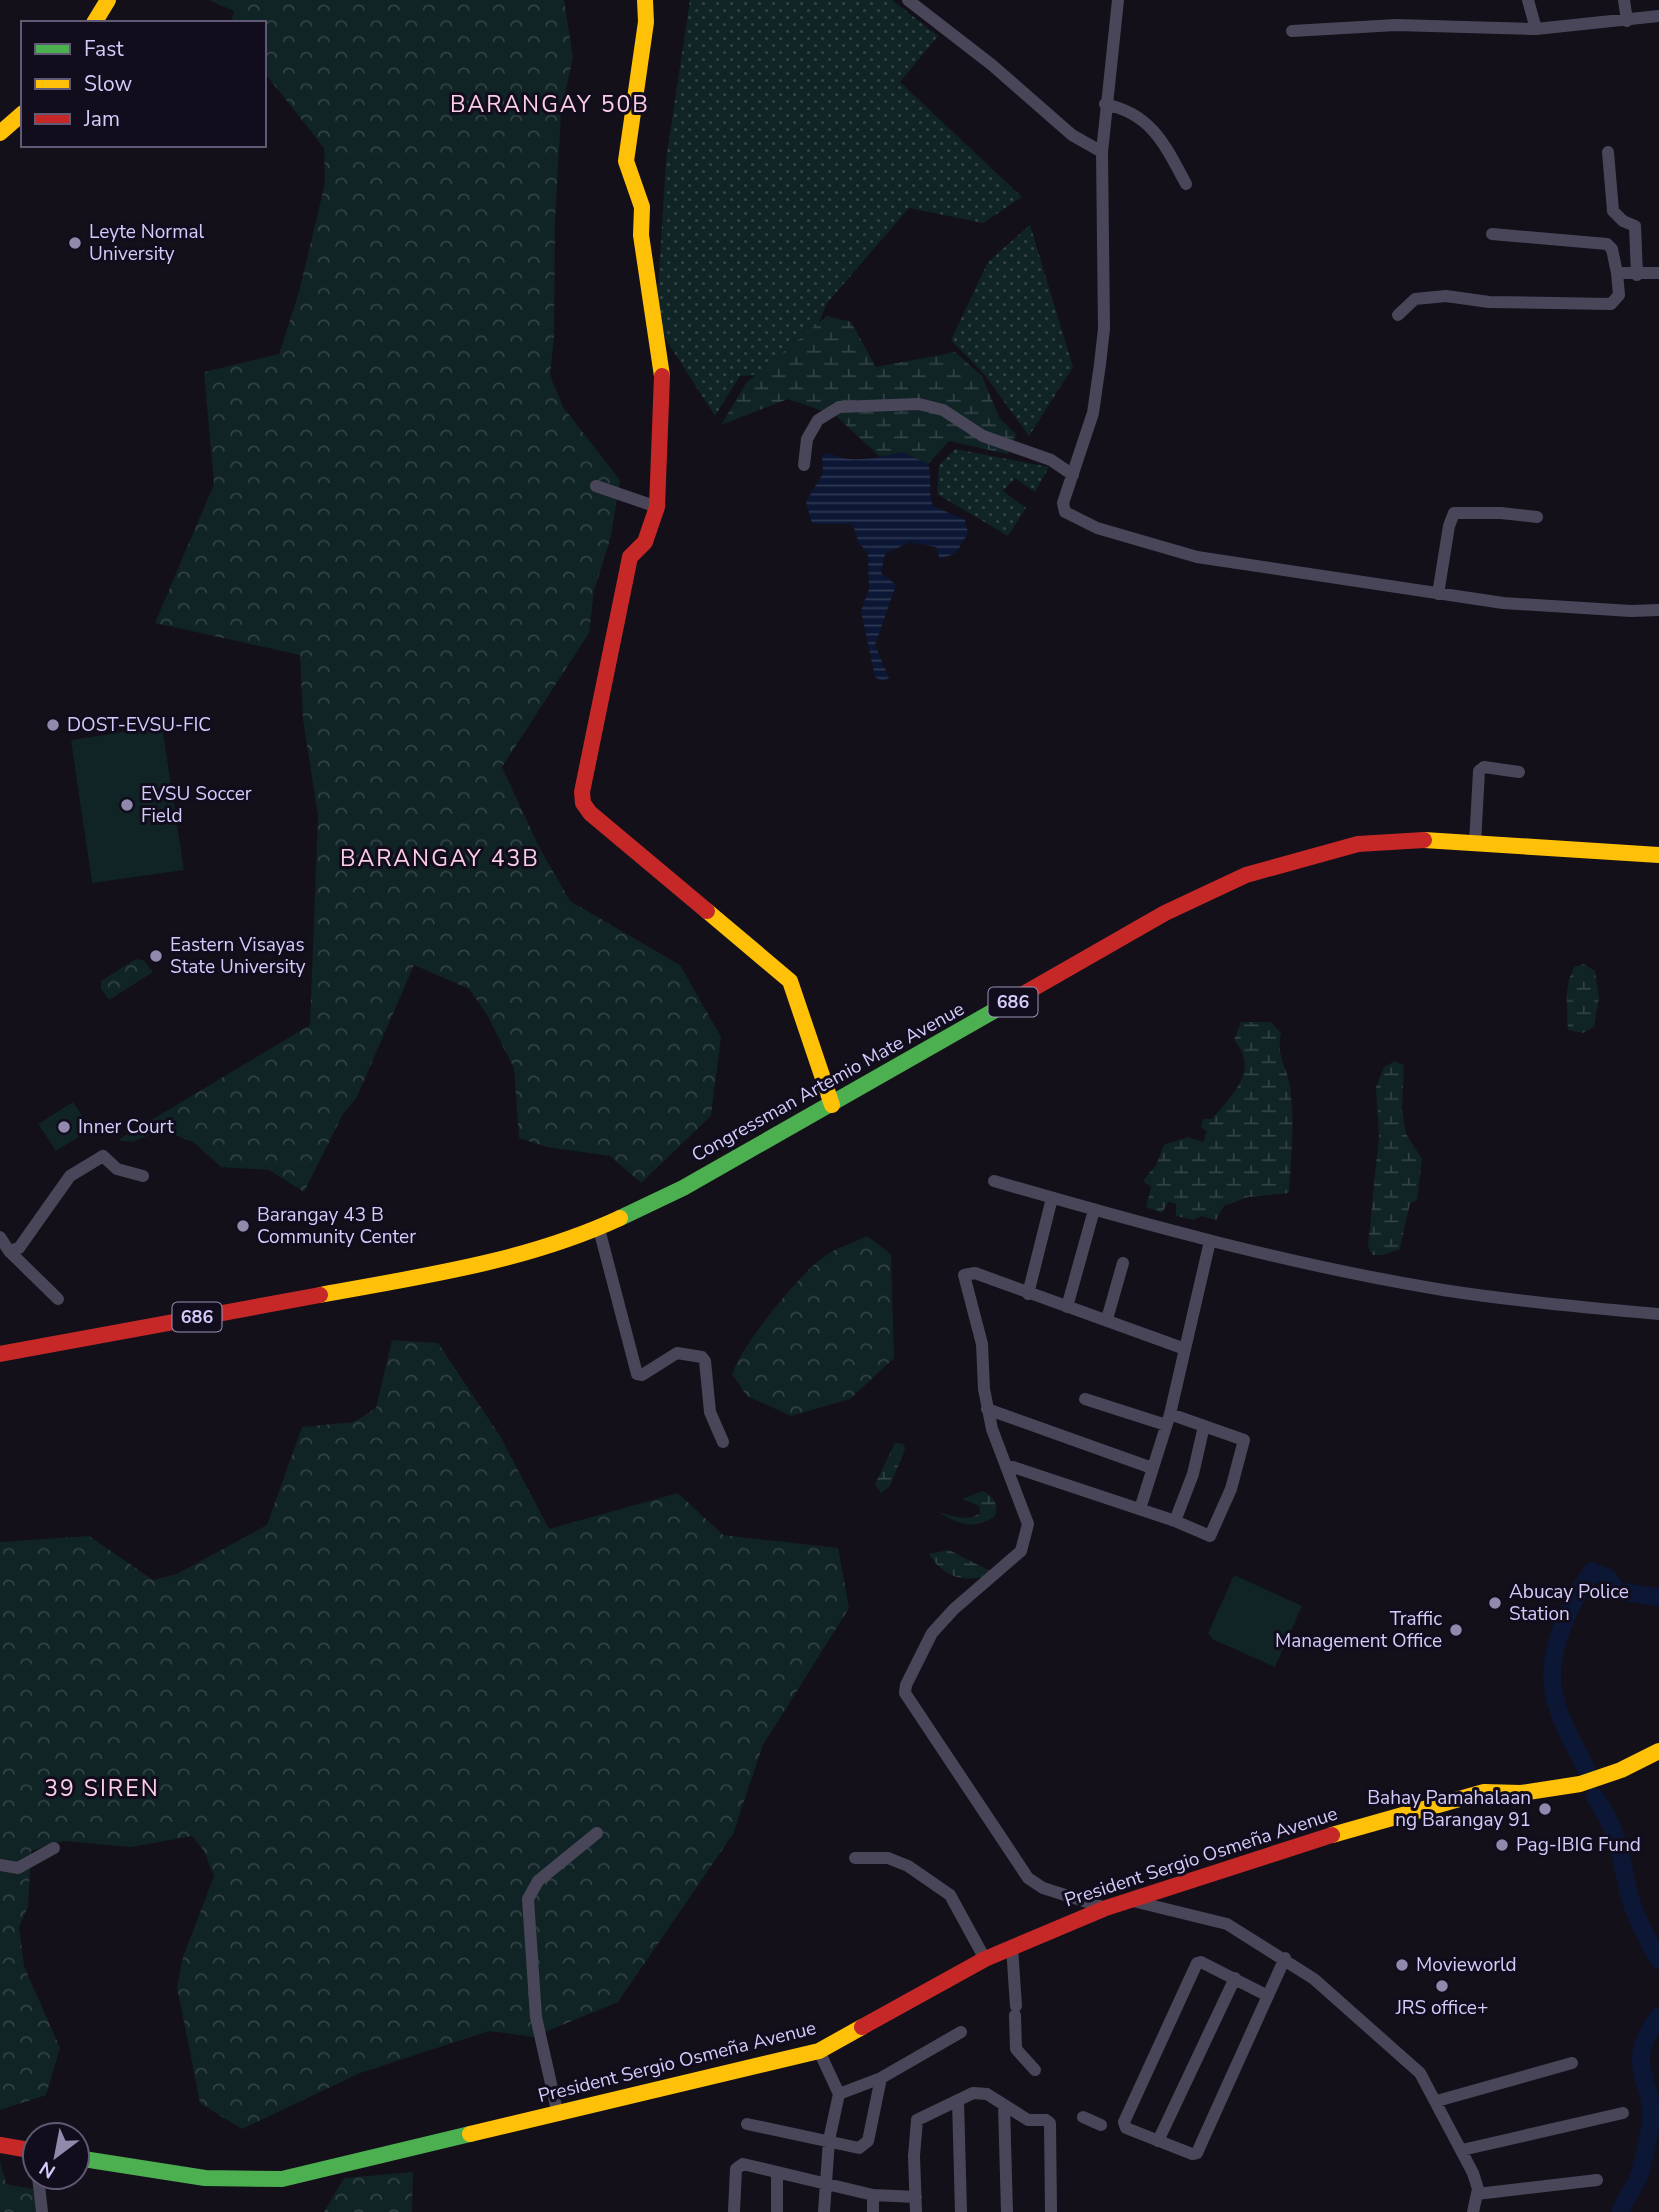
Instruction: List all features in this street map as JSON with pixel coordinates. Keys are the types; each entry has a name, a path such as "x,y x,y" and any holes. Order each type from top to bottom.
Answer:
{"main road":[{"path":"95,21 108,0"},
{"path":"645,0 646,22 626,154 642,207 641,235 663,383 657,507 646,542 629,557 582,792 583,803 616,836 790,981 832,1105"},
{"path":"0,133 21,115"},
{"name":"Congressman Artemio Mate Avenue","path":"0,1354 490,1263 599,1229 683,1188 1165,913 1228,882 1358,844 1426,840 1659,855"},
{"name":"President Sergio Osmeña Avenue","path":"91,2160 237,2183 282,2179 818,2051 985,1959 1106,1908 1383,1819 1479,1793 1521,1793 1580,1784 1621,1770 1659,1751"},
{"path":"0,2145 21,2149"}],"street":[{"path":"908,0 992,65 1053,120 1102,152"},
{"path":"1118,0 1102,152 1104,329 1093,413 1063,503 1065,512 1097,528 1197,557 1503,603 1631,611 1659,610"},
{"path":"1528,0 1536,29"},
{"path":"1625,0 1627,20"},
{"path":"1292,31 1396,25 1536,29 1659,16"},
{"path":"1105,104 1126,109 1143,118 1166,147 1186,184"},
{"path":"1608,152 1613,211 1623,221 1635,226 1637,275"},
{"path":"1398,315 1415,299 1446,296 1489,302 1611,304 1619,295 1612,249 1608,244 1492,234"},
{"path":"1617,274 1659,273"},
{"path":"804,465 807,439 818,420 839,407 919,404 943,410 984,436 1051,460 1073,475"},
{"path":"596,486 657,507"},
{"path":"1438,594 1452,514 1467,511 1537,517"},
{"path":"1475,843 1479,771 1484,767 1519,772"},
{"path":"9,1251 19,1248 64,1183 78,1170 103,1156 117,1169 143,1176"},
{"path":"994,1181 1210,1241 1444,1290 1659,1314"},
{"path":"1028,1294 1052,1198"},
{"path":"1067,1307 1094,1210"},
{"path":"599,1229 636,1374 642,1375 677,1353 702,1357 705,1361 710,1412 723,1442"},
{"path":"0,1237 9,1251 58,1299"},
{"path":"1140,1509 1168,1419 1210,1241"},
{"path":"1107,1319 1123,1263"},
{"path":"1106,1908 1043,1888 1028,1878 905,1693 906,1685 932,1633 954,1609 1024,1546 1028,1524 1026,1511 1008,1470 987,1409 982,1344 964,1275 975,1273 1185,1349"},
{"path":"1008,1470 1013,1466 1175,1521 1210,1536 1231,1489 1244,1440 1204,1426 1084,1399"},
{"path":"987,1409 1152,1468"},
{"path":"1175,1521 1193,1474 1204,1426"},
{"path":"558,2115 536,2017 528,1899 538,1881 597,1833"},
{"path":"0,1865 19,1868 54,1848"},
{"path":"855,1858 888,1858 908,1867 950,1895 985,1959"},
{"path":"1129,1900 1227,1924 1285,1958 1314,1979 1420,2073 1473,2173 1476,2194 1473,2212"},
{"path":"1012,1947 1016,2049 1035,2070"},
{"path":"1083,2117 1192,2154 1197,2152 1285,1958"},
{"path":"1113,2128 1124,2122 1197,1963 1201,1962 1268,1996"},
{"path":"1158,2141 1235,1978"},
{"path":"839,2094 881,2078 961,2032"},
{"path":"818,2051 839,2094 829,2140 824,2212"},
{"path":"1437,2101 1572,2063"},
{"path":"747,2124 859,2148 866,2146 881,2078"},
{"path":"916,2212 914,2156 917,2120 973,2093 987,2094 1028,2120 1049,2123 1051,2212"},
{"path":"958,2100 961,2212"},
{"path":"1004,2105 1007,2212"},
{"path":"1462,2150 1623,2113"},
{"path":"734,2212 738,2164 873,2195 916,2197"},
{"path":"777,2173 777,2212"},
{"path":"1476,2194 1597,2180"},
{"path":"40,2191 42,2212"},
{"path":"873,2195 873,2212"}],"green space":[{"path":"209,0 564,0 573,57 561,113 555,219 554,338 550,375 563,407 620,480 611,536 594,591 589,633 502,767 540,849 570,901 680,965 721,1037 711,1116 641,1183 610,1156 547,1147 519,1138 514,1068 486,1013 469,989 414,965 356,1099 343,1114 304,1192 269,1170 221,1167 193,1142 162,1130 132,1142 118,1140 310,1025 318,816 303,719 300,655 155,623 214,484 204,372 279,354 299,292 325,183 324,148 266,75 266,21 232,21 234,11"},
{"path":"690,0 892,0 938,36 900,82 1022,197 983,223 909,208 827,303 799,372 740,376 715,416 656,324 666,160"},
{"path":"1030,225 1073,367 1029,436 984,374 951,340 988,262"},
{"path":"827,316 851,322 876,367 955,352 982,376 1000,419 1017,435 1008,454 949,441 928,464 903,452 880,457 835,415 788,399 721,425 746,383"},
{"path":"955,449 1049,467 1035,492 1015,478 1003,491 1026,508 1008,536 937,494 939,465"},
{"name":"EVSU Soccer Field","path":"162,726 184,870 92,883 71,740"},
{"path":"136,959 143,960 153,972 109,1000 101,989 101,981"},
{"path":"1584,964 1595,971 1599,998 1594,1027 1583,1033 1568,1030 1567,997 1574,967"},
{"path":"1241,1022 1271,1022 1281,1033 1280,1049 1289,1079 1292,1113 1289,1193 1248,1197 1224,1206 1216,1220 1201,1216 1194,1220 1176,1216 1176,1204 1168,1202 1162,1213 1146,1207 1151,1187 1143,1181 1156,1165 1164,1145 1188,1137 1203,1142 1207,1132 1201,1127 1203,1119 1212,1119 1240,1082 1244,1062 1234,1040"},
{"path":"1395,1061 1404,1065 1402,1109 1406,1134 1422,1159 1417,1200 1410,1203 1400,1249 1383,1255 1372,1255 1368,1246 1379,1135 1376,1087 1384,1067"},
{"name":"Inner Court","path":"73,1102 91,1129 56,1151 38,1124"},
{"path":"867,1236 891,1254 894,1358 850,1399 791,1416 747,1396 732,1374 758,1329 811,1267 838,1248"},
{"path":"392,1340 438,1343 500,1436 549,1529 678,1493 723,1535 838,1548 849,1608 763,1745 733,1834 618,2002 533,2037 489,2031 360,2073 242,2129 200,2103 177,1987 183,1957 214,1876 204,1851 192,1836 131,1847 63,1841 31,1851 28,1907 19,1927 24,1966 60,2048 46,2095 0,2110 0,1542 89,1536 153,1580 177,1574 267,1525 302,1427 354,1422 376,1408"},
{"path":"895,1443 904,1444 905,1449 890,1486 881,1493 875,1484"},
{"path":"983,1491 996,1504 995,1516 988,1520 974,1524 960,1523 939,1512 960,1517 975,1516 980,1513 979,1506 962,1499"},
{"path":"949,1550 996,1574 967,1578 950,1574 935,1563 929,1554"},
{"path":"1234,1575 1302,1606 1275,1667 1212,1639 1208,1633"},
{"path":"0,2160 6,2184 21,2187 21,2191 33,2191 36,2212 0,2212"},
{"path":"413,2172 412,2212 324,2212 344,2178"}],"water":[{"path":"903,452 928,464 933,506 965,520 968,533 956,553 940,559 936,547 910,542 885,554 881,573 896,585 875,645 889,678 882,681 875,677 861,611 869,589 868,554 858,541 853,525 812,523 806,502 823,473 822,455 830,453 856,459"}],"waterway":[{"path":"1586,1769 1554,1694 1553,1662 1561,1629 1592,1571 1608,1578 1616,1591 1659,1597"},
{"path":"1595,1797 1613,1831 1634,1908 1659,1960"},
{"path":"1621,2212 1640,2173 1650,2130 1650,2099 1641,2063 1642,2050 1647,2034 1659,2016"}],"traffic: fast":[{"path":"620,1218 683,1188 1020,996"},
{"path":"91,2160 205,2178 282,2179 470,2134"}],"traffic: slow":[{"path":"95,21 108,0"},
{"path":"645,0 646,22 626,161 642,207 641,235 662,376"},
{"path":"0,133 21,115"},
{"path":"1424,840 1659,855"},
{"path":"707,911 790,981 832,1105"},
{"path":"320,1295 510,1257 584,1233 620,1218"},
{"path":"1332,1835 1484,1792 1521,1793 1580,1784 1621,1770 1659,1751"},
{"path":"470,2134 819,2051 862,2027"}],"traffic: jam":[{"path":"662,376 657,507 645,542 630,557 582,792 583,803 590,813 707,911"},
{"path":"1020,996 1165,913 1246,875 1358,844 1424,840"},
{"path":"0,1354 320,1295"},
{"path":"862,2027 985,1959 1106,1908 1332,1835"},
{"path":"0,2145 21,2149"}],"place":[{"name":"Leyte Normal University","path":"75,243"},
{"name":"DOST-EVSU-FIC","path":"53,725"},
{"name":"EVSU Soccer Field","path":"127,805"},
{"name":"Eastern Visayas State University","path":"156,956"},
{"name":"Inner Court","path":"64,1127"},
{"name":"Barangay 43 B Community Center","path":"243,1226"},
{"name":"Abucay Police Station","path":"1495,1603"},
{"name":"Traffic Management Office","path":"1456,1630"},
{"name":"Bahay Pamahalaan ng Barangay 91","path":"1545,1809"},
{"name":"Pag-IBIG Fund","path":"1502,1845"},
{"name":"Movieworld","path":"1402,1965"},
{"name":"JRS office+","path":"1442,1986"}],"district":[{"name":"BARANGAY 50B","path":"550,104"},
{"name":"BARANGAY 43B","path":"440,858"},
{"name":"39 SIREN","path":"102,1788"}]}
